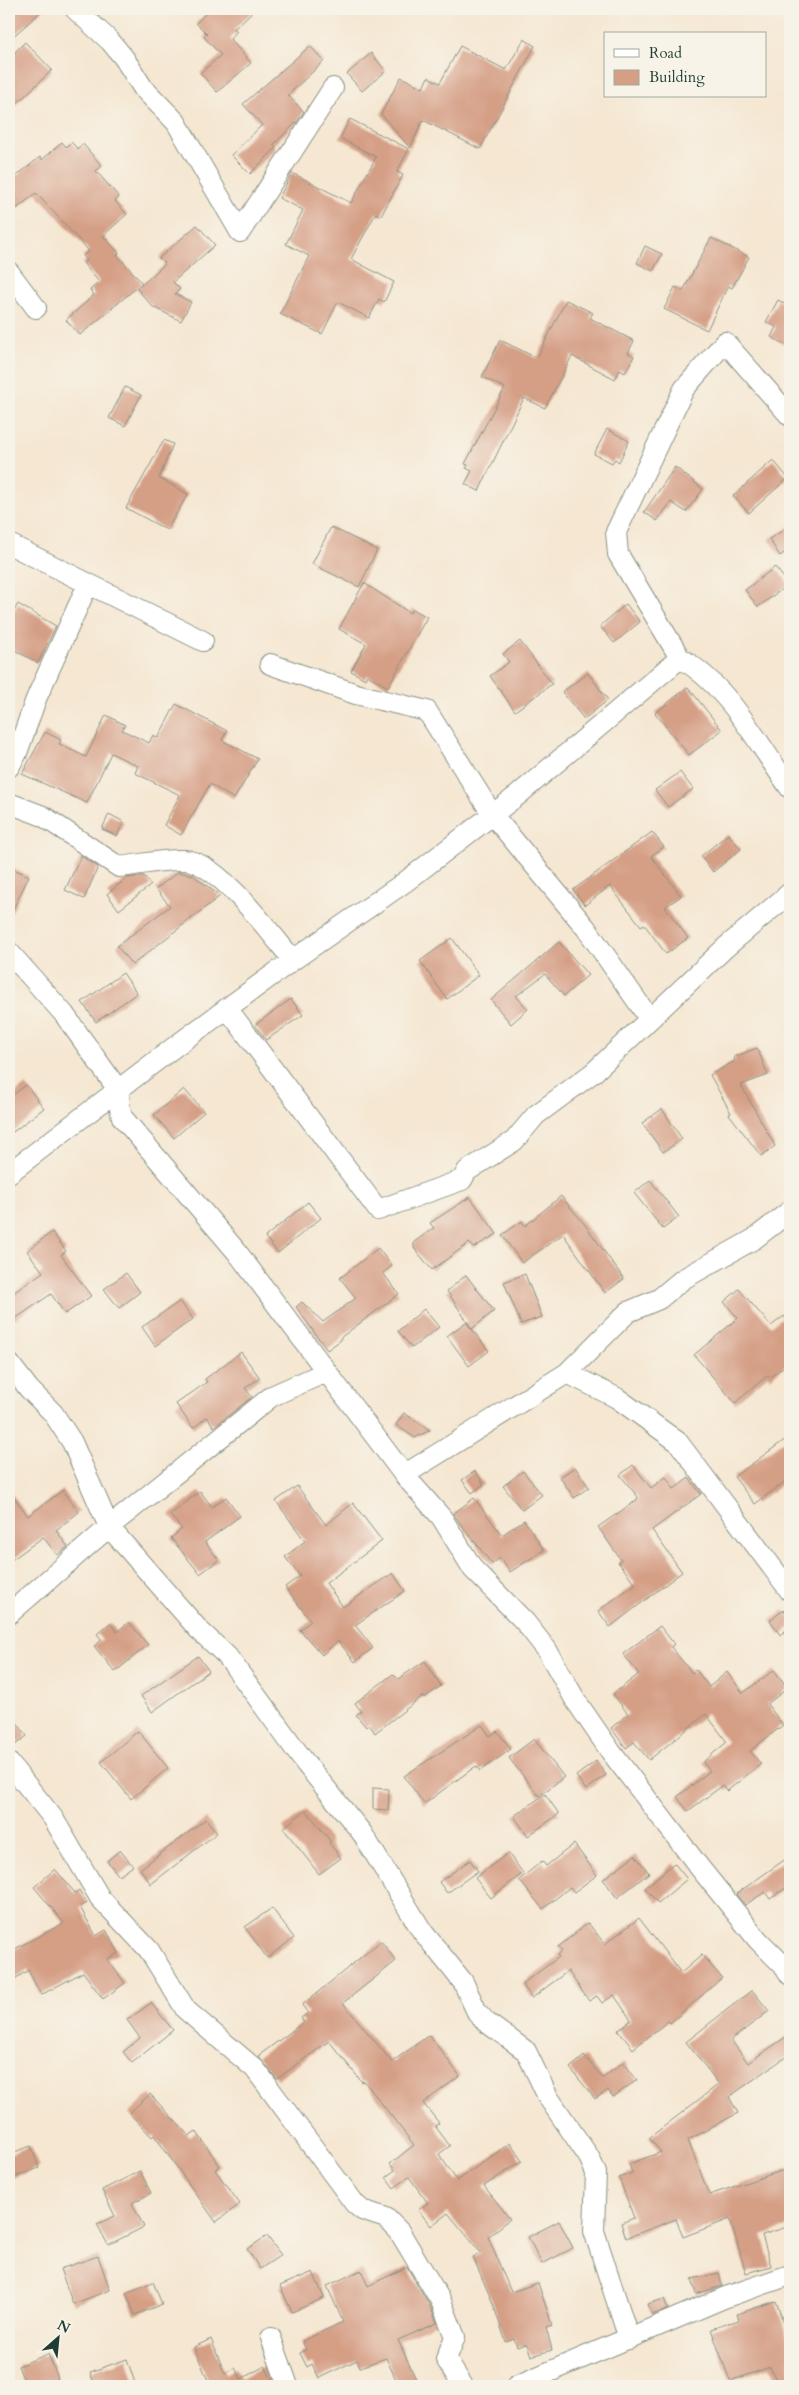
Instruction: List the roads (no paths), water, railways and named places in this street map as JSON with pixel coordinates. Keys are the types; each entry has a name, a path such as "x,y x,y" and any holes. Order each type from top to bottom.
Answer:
{"street":[{"path":"75,9 110,42 124,58 143,88 176,122 240,232 333,88"},
{"path":"9,272 36,308"},
{"path":"790,416 725,342 684,389 616,532 618,554 680,658 695,666 717,686 790,788"},
{"path":"9,544 203,641"},
{"path":"9,767 18,753 36,699 88,584"},
{"path":"9,1173 292,960 405,882 518,795 680,658"},
{"path":"270,664 356,694 427,711 492,814 586,928 649,1018"},
{"path":"9,802 43,816 118,867 185,859 209,870 240,897 292,960"},
{"path":"227,1008 378,1210 462,1180 467,1170 514,1141 536,1115 594,1072 726,947 790,893"},
{"path":"9,952 64,1014 119,1090 119,1104 122,1117 237,1252 404,1475 442,1518 473,1569 524,1622 547,1650 576,1701 611,1752 706,1876 758,1940 785,1967 790,1975"},
{"path":"92,1111 122,1117"},
{"path":"404,1475 567,1373 628,1312 660,1299 683,1280 754,1239 790,1211"},
{"path":"754,1239 790,1228"},
{"path":"9,1363 29,1389 53,1413 72,1442 109,1527 199,1630 227,1656 306,1764 362,1833 422,1931 463,1982 477,2012 486,2022 526,2051 548,2097 589,2157 596,2173 594,2231 629,2339"},
{"path":"9,1614 109,1527 272,1396 326,1372"},
{"path":"567,1373 617,1398 678,1442 790,1591"},
{"path":"9,1763 53,1818 100,1898 148,1950 186,2010 255,2069 356,2204 362,2210 386,2218 399,2231 441,2301 455,2338 446,2359 463,2386"},
{"path":"516,2386 726,2297 787,2281"},
{"path":"271,2338 288,2386"}]}
